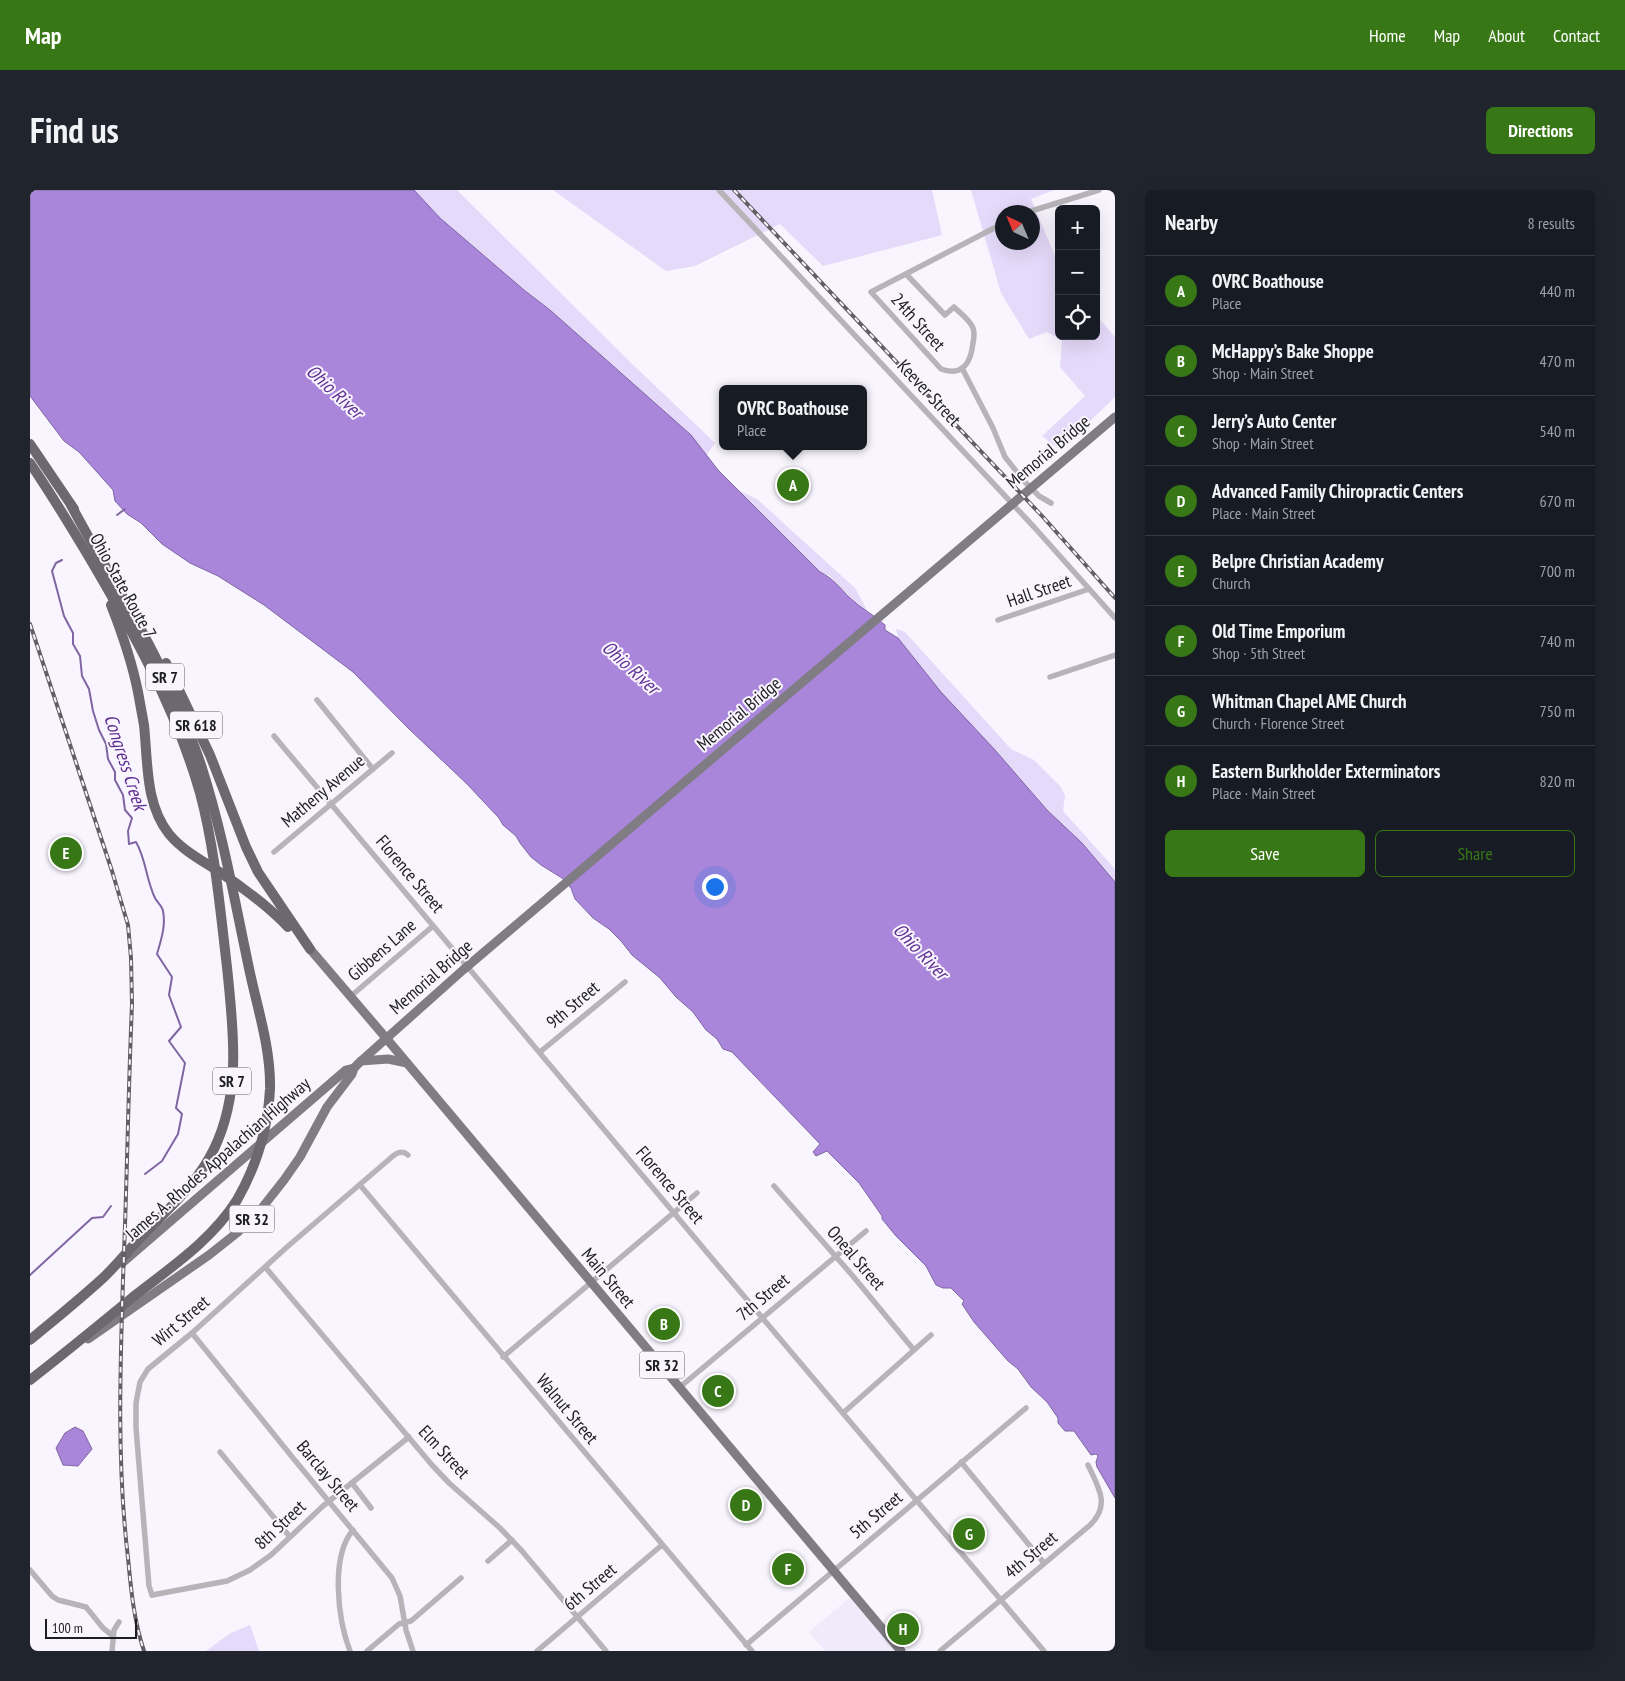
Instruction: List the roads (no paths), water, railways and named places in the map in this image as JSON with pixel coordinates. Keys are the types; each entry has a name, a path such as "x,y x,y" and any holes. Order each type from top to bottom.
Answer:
{"highway":[{"name":"SR 7","path":"30,1380 104,1325 217,1226 235,1202 248,1179 260,1149 266,1127 270,1085 266,1050 227,862 207,784 184,722 163,673 126,601 71,505 31,447"},
{"name":"Ohio State Route 7","path":"30,463 97,570 132,633 169,710 194,773 212,853 233,1025 235,1051 228,1109 220,1136 201,1172 184,1195 104,1277"},
{"name":"SR 618","path":"71,505 110,561 182,696 210,754 246,847 258,872 310,949"},
{"name":"SR 618","path":"97,570 132,665 144,725 151,791 160,821 178,845 245,890 278,916 310,949"},
{"name":"SR 7","path":"30,1340 104,1277"}],"main road":[{"name":"Memorial Bridge","path":"386,1038 463,970 1115,417"},
{"name":"Main Street","path":"310,949 901,1651"},
{"name":"James A. Rhodes Appalachian Highway","path":"104,1325 209,1255 258,1213 300,1157 321,1117 357,1065 386,1038"},
{"name":"SR 32","path":"357,1065 388,1059 407,1063"},
{"name":"James A. Rhodes Appalachian Highway","path":"104,1277 144,1245 346,1070 357,1065"}],"street":[{"name":"Keever Street","path":"719,190 1034,527 1115,618"},
{"path":"1040,208 1099,190"},
{"name":"24th Street","path":"906,274 945,315 954,308 972,326 974,334 972,354 970,361 962,368 948,372 941,369 871,292 995,228"},
{"path":"962,368 993,428 1005,457 1039,496 1052,503"},
{"name":"Hall Street","path":"998,620 1090,589"},
{"path":"1050,677 1115,655"},
{"path":"317,700 373,769"},
{"name":"Florence Street","path":"274,736 1044,1651"},
{"name":"Matheny Avenue","path":"274,852 392,753"},
{"name":"Gibbens Lane","path":"351,996 434,926"},
{"name":"9th Street","path":"540,1052 625,982"},
{"name":"Wirt Street","path":"151,1597 136,1428 137,1389 143,1375 396,1154 403,1152 408,1154"},
{"name":"Walnut Street","path":"360,1185 752,1651"},
{"name":"Oneal Street","path":"774,1186 914,1350"},
{"path":"503,1357 698,1193"},
{"name":"7th Street","path":"680,1387 866,1231"},
{"name":"Elm Street","path":"266,1268 449,1483 512,1540 606,1651"},
{"name":"Barclay Street","path":"192,1333 392,1578 400,1596 408,1641 413,1651"},
{"path":"843,1413 931,1335"},
{"name":"5th Street","path":"746,1645 1026,1408"},
{"name":"8th Street","path":"151,1597 237,1577 262,1562 329,1501 409,1437"},
{"path":"220,1452 290,1537"},
{"path":"961,1462 1044,1562"},
{"name":"4th Street","path":"940,1651 1089,1526 1098,1516 1102,1505 1101,1495 1088,1465"},
{"path":"352,1483 371,1508"},
{"path":"350,1651 341,1610 338,1580 341,1553 353,1530"},
{"path":"488,1561 512,1540"},
{"name":"6th Street","path":"537,1651 662,1545"},
{"path":"30,1570 52,1596 58,1600 86,1608 103,1628 113,1636"},
{"path":"367,1651 399,1624 411,1622 461,1578"},
{"path":"112,1651 114,1630 119,1622"}],"water":[{"name":"Ohio River","path":"30,190 414,190 440,218 550,310 691,435 718,470 820,572 833,580 854,602 885,625 885,630 898,638 941,692 1047,810 1082,843 1115,882 1115,1498 1097,1467 1098,1456 1096,1454 1091,1455 1074,1431 1065,1431 1058,1423 1058,1418 1047,1402 1031,1387 1018,1369 1008,1361 974,1322 962,1304 964,1301 951,1288 943,1288 936,1285 926,1266 882,1219 882,1216 859,1183 827,1151 816,1156 813,1152 820,1144 732,1052 723,1049 717,1039 706,1030 693,1012 676,997 660,978 632,955 609,929 593,918 575,899 571,888 562,878 531,857 516,836 503,825 499,818 467,784 353,672 264,605 218,576 190,563 162,544 141,523 127,514 115,501 113,490 79,452 64,441 30,396"},
{"path":"75,1427 83,1431 92,1449 78,1466 63,1465 56,1448 65,1433"}],"waterway":[{"name":"Congress Creek","path":"117,515 125,509"},
{"name":"Congress Creek","path":"62,560 56,563 52,571 64,616 73,633 73,644 80,656 82,676 89,689 93,711 106,744 108,759 115,772 115,780 123,795 125,810 132,818 128,831 129,844 136,842 152,891 162,907 164,917 163,928 157,954 172,977 169,995 181,1027 169,1041 185,1063 176,1108 182,1114 178,1134 162,1161 145,1174"},
{"name":"Congress Creek","path":"30,1275 92,1218 103,1217 111,1206"}],"railway":[{"path":"734,190 1043,517 1115,598"},
{"path":"30,624 112,871 128,925 132,1004 120,1419 122,1489 130,1582 135,1617 144,1651"}],"place":[{"name":"OVRC Boathouse","path":"793,485"},
{"name":"Belpre Christian Academy","path":"66,853"},
{"name":"McHappy’s Bake Shoppe","path":"664,1324"},
{"name":"Jerry’s Auto Center","path":"718,1391"},
{"name":"Advanced Family Chiropractic Centers","path":"746,1505"},
{"name":"Whitman Chapel AME Church","path":"969,1534"},
{"name":"Old Time Emporium","path":"788,1569"},
{"name":"Eastern Burkholder Exterminators","path":"903,1629"}]}
